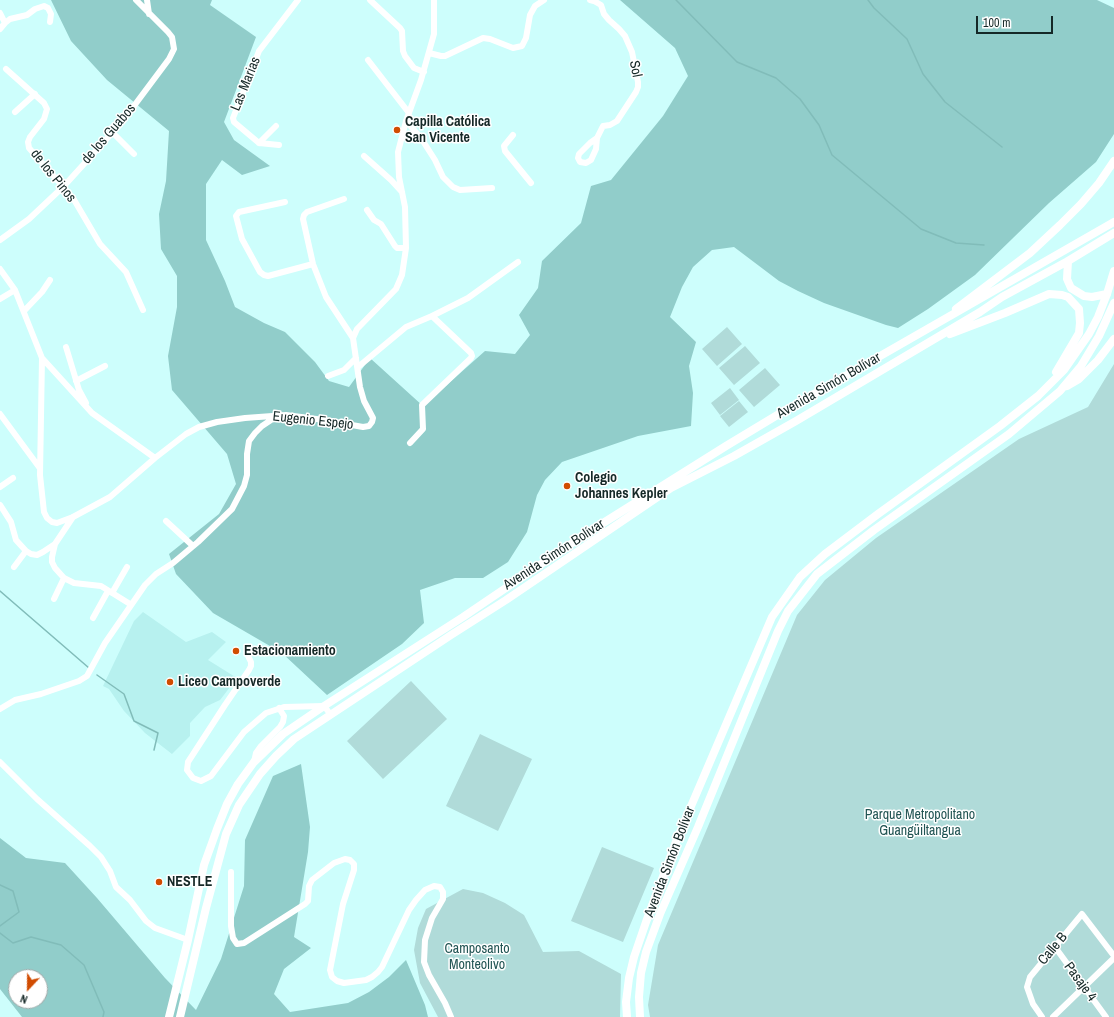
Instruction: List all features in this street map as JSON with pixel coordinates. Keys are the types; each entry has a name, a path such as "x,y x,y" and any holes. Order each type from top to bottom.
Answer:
{"highway":[{"path":"942,322 964,302 1030,252 1060,225 1085,199 1114,161"},
{"name":"Avenida Simón Bolívar","path":"169,1017 188,940 204,864 227,804 254,762 283,734 596,527 779,414 942,322 1114,222"},
{"name":"Avenida Simón Bolívar","path":"180,1017 206,908 226,834 239,805 260,774 294,739 506,600 671,488 741,452 1114,233"},
{"path":"1068,261 1067,278 1071,288 1084,296 1092,297 1107,294"},
{"name":"Avenida Simón Bolívar","path":"627,1017 626,1002 634,957 677,839 772,617 800,577 824,554 1000,426 1022,409 1064,370 1081,346 1098,317 1114,271"},
{"path":"925,344 1005,314 1049,294 1068,297 1079,309 1081,317 1079,333 1048,386"},
{"name":"Avenida Simón Bolívar","path":"640,1017 639,997 641,974 646,952 660,914 698,827 778,631 788,611 817,574 874,530 1009,434 1060,391 1073,377 1085,360 1099,336 1114,303"},
{"path":"1060,391 1079,379 1098,360 1114,339"},
{"path":"705,773 718,777"}],"street":[{"name":"de los Guabos","path":"0,240 29,218 64,186 122,122 156,77 174,49 172,37 136,0"},
{"path":"147,0 149,14"},
{"name":"Las Marias","path":"259,144 234,122 233,118 259,51 298,0"},
{"path":"370,0 400,28 402,31 403,51 405,56 414,68 424,72"},
{"path":"353,338 357,328 396,289 402,275 406,248 405,207 399,177 398,152 408,113 424,72 434,34 434,0"},
{"path":"429,53 446,56 483,38 490,39 513,48 522,46 526,38 530,15 535,6 544,0"},
{"name":"Sol","path":"590,0 600,5 604,14 625,36 632,52 638,82 636,92 617,121 610,125 603,126 597,138"},
{"path":"0,29 10,18 27,15 44,6 48,8 51,14 50,22"},
{"path":"0,13 5,22"},
{"path":"368,60 408,113"},
{"name":"de los Pinos","path":"6,69 35,94 44,103 47,109 44,119 30,137 28,142 29,148 64,186 73,198 100,244 126,272 143,310"},
{"path":"15,112 35,94"},
{"path":"406,121 421,138 444,177 453,187 460,190 492,188"},
{"path":"259,144 276,126"},
{"path":"112,132 134,154"},
{"path":"514,135 504,146 505,151 531,183"},
{"path":"259,144 278,145"},
{"path":"364,156 391,180 402,193"},
{"path":"344,199 307,212 304,215 304,219 314,264 326,297 353,338"},
{"path":"285,202 239,212 236,216 242,239 260,272 264,275 268,276 314,264"},
{"path":"367,210 374,220 381,224 397,248 406,248"},
{"path":"358,367 406,327 468,298 518,262"},
{"name":"Eugenio Espejo","path":"0,269 15,290 42,358 39,467 44,512 47,518 52,522 57,523 73,517 110,497 155,458 186,434 199,427 217,422 245,418 286,415 363,427 369,426 373,418 362,394 353,338"},
{"path":"24,311 42,292 50,280"},
{"path":"0,298 15,290"},
{"path":"410,443 423,429 422,404 472,356 471,353 432,316"},
{"path":"66,347 79,390 92,413"},
{"path":"42,358 92,413 155,458"},
{"path":"328,376 344,370 356,358"},
{"path":"76,381 105,366"},
{"path":"0,414 39,467"},
{"path":"0,709 15,700 41,694 79,681 87,676 105,643 130,604 145,585 156,574 173,563 193,546 232,509 244,486 247,475 247,448 254,433 271,420 286,415"},
{"path":"0,487 12,478"},
{"path":"0,507 11,522 16,540 26,551 37,555 55,544"},
{"path":"73,517 55,544 52,562 55,568 64,578 74,583 101,586 130,604"},
{"path":"166,521 193,546"},
{"path":"14,567 26,551"},
{"path":"93,618 127,567"},
{"path":"54,599 64,578"},
{"path":"247,654 252,666 250,670 206,733 188,762 187,770 193,778 201,781 211,776 244,732 266,713 279,708 324,706 331,715"},
{"path":"254,762 256,753 283,722 284,716 279,708"},
{"path":"0,762 37,799 96,852 110,871 116,886 130,900 146,921 155,928 188,940"},
{"path":"231,872 232,938 237,944 244,943 305,904 308,901 309,886 312,880 334,863 345,859 350,860 354,864 354,870 343,904 330,970 332,977 337,981 344,983 366,980 378,972 382,967 409,910 416,900 425,890 434,886 440,887 443,892 443,899 432,918 427,933 425,940 424,962 429,975 451,1017"},
{"name":"Calle B","path":"1042,1017 1033,1004 1027,987 1030,977 1082,914 1114,957"},
{"name":"Pasaje 4","path":"1055,947 1106,1017"},
{"path":"1053,1017 1114,957"}],"shaded area":[{"path":"51,0 212,0 210,5 256,37 224,122 234,140 270,166 242,175 222,160 206,184 206,240 235,307 264,323 285,332 315,362 329,381 349,387 370,358 423,406 485,351 515,354 530,335 519,315 538,288 542,261 581,223 591,186 611,180 663,116 688,76 675,48 620,0 1097,0 1114,8 1114,134 1096,162 1049,203 975,275 928,309 898,328 824,303 798,291 779,281 734,247 712,250 693,267 682,287 670,317 696,342 689,366 693,393 691,426 638,436 562,462 545,480 537,495 527,532 508,562 483,578 455,578 420,590 424,623 402,644 327,695 282,653 213,613 176,574 169,554 219,514 236,484 227,454 172,390 168,356 177,307 177,276 161,249 159,214 166,181 169,131 107,80 71,41"},
{"name":"Liceo Campoverde","path":"143,612 186,642 212,632 226,642 208,660 237,678 220,700 205,707 190,723 190,736 172,754 145,733 124,711 109,689 103,686 134,621"},
{"path":"301,764 310,827 308,852 294,937 311,948 284,969 274,994 290,1012 348,1003 369,992 389,977 406,960 425,1005 428,1017 22,1017 16,1009 48,1009 48,969 8,969 8,999 0,989 0,838 26,858 65,863 165,978 196,1010 221,959 244,886 245,840 273,776"}],"green space":[{"path":"727,327 742,344 717,366 702,349"},
{"path":"745,346 760,363 734,385 719,368"},
{"name":"Parque Metropolitano Guangüiltangua","path":"1114,364 1114,1017 650,1017 648,1005 658,945 797,615 825,580 876,538 1019,439 1088,407"},
{"path":"765,368 780,385 754,407 739,390"},
{"path":"730,388 739,400 720,415 711,403"},
{"path":"739,401 748,412 729,427 720,416"},
{"path":"411,681 447,719 383,779 347,741"},
{"path":"480,734 532,759 498,831 446,806"},
{"path":"602,847 654,868 623,942 571,921"},
{"name":"Camposanto Monteolivo","path":"463,889 483,893 505,903 524,915 543,952 579,951 621,974 620,1017 438,1017 420,983 414,950 418,928 426,909"}],"waterway":[{"path":"676,0 737,62 776,78 800,99 819,125 832,155 921,229 956,243 984,245"},
{"path":"868,0 874,8 907,39 923,74 945,102 1002,147"},
{"path":"0,591 89,668"},
{"path":"97,675 124,694 134,721 158,733 154,750"},
{"path":"0,885 13,891 19,912 0,926"},
{"path":"0,933 13,943 31,937 61,945 84,965 104,1012 103,1017"}],"place":[{"name":"Capilla Católica San Vicente","path":"397,130"},
{"name":"Colegio Johannes Kepler","path":"567,486"},
{"name":"Estacionamiento","path":"236,651"},
{"name":"Liceo Campoverde","path":"170,682"},
{"name":"NESTLE","path":"159,882"}]}
